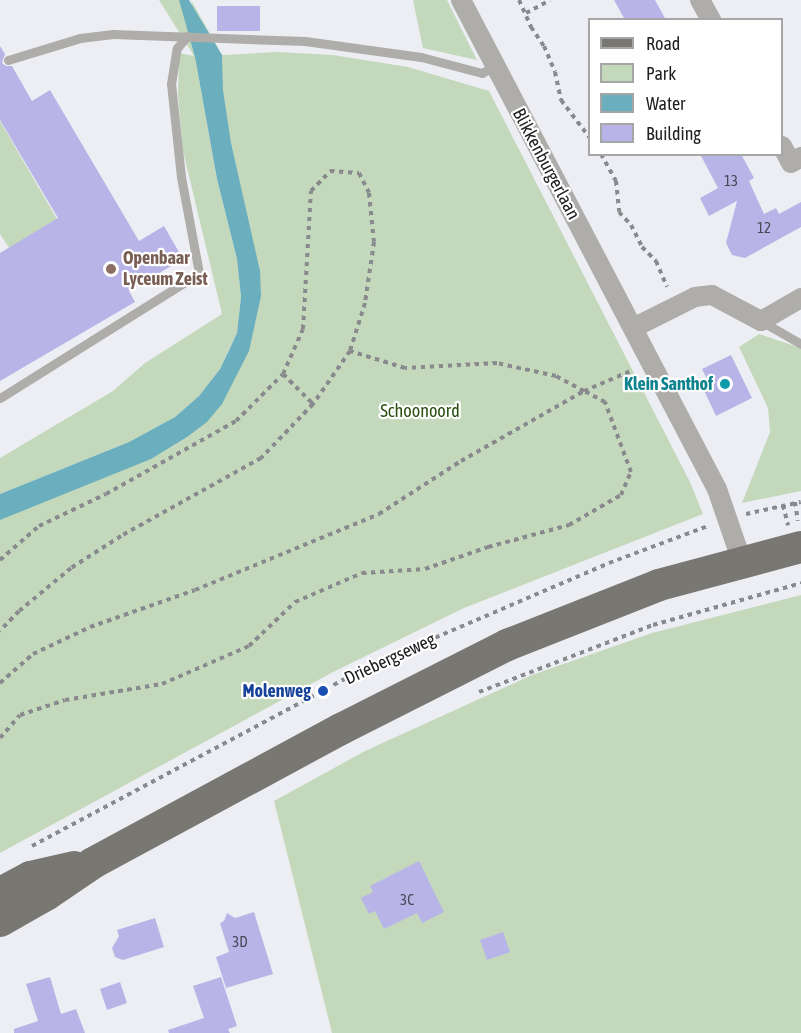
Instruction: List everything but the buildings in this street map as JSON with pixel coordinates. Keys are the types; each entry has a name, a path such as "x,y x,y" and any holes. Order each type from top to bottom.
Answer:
{"main road":[{"path":"0,921 46,895 93,863 341,729 507,645 659,585 801,547"},
{"path":"0,893 30,877 93,863"}],"street":[{"name":"Blikkenburgerlaan","path":"461,0 717,489 742,562"},
{"path":"700,0 710,18"},
{"path":"783,148 791,163 801,157"},
{"path":"633,328 695,297 712,295 761,321 801,298"}],"lane":[{"path":"8,60 80,38 113,34 222,36 305,41 421,57 482,73 494,66"},
{"path":"0,398 200,273 181,177 171,84 177,48 187,36"},
{"path":"761,321 801,344"}],"path":[{"path":"519,0 555,72 561,100 588,135"},
{"path":"526,13 550,0"},
{"path":"602,156 616,181 619,212 631,225 642,247 656,261 674,306"},
{"path":"0,560 39,526 106,494 236,421 283,374 303,328 311,192 330,171 359,173 369,193 374,242 365,303 350,351 313,404 261,458 121,536 70,568 19,611 0,632"},
{"path":"0,738 21,715 65,700 162,684 249,646 295,603 362,573 425,569 488,547 569,525 621,495 632,472 605,402 556,376 497,363 405,368 350,351"},
{"path":"0,683 33,654 90,627 195,590 379,514 461,461 584,391 650,362"},
{"path":"283,374 313,404"},
{"name":"Driebergseweg","path":"31,847 369,666 609,563 729,519 801,502"},
{"path":"469,697 653,625 801,583"}],"green space":[{"name":"Schoonoord","path":"159,0 180,0 193,10 191,0 222,55 277,52 333,55 408,67 489,91 690,482 703,514 464,608 335,671 0,853 0,511 172,433 233,367 251,277 195,57 217,179 237,259 241,297 237,333 220,369 199,396 175,417 129,442 0,494 0,458 113,391 145,363 222,314 183,151 178,95 179,53 194,56"},
{"path":"413,0 447,0 477,60 423,48"},
{"path":"0,121 57,219 11,251 0,234"},
{"path":"759,334 801,348 801,491 742,503 770,432 768,408 739,347"},
{"path":"801,595 801,1033 332,1033 274,801 365,751 532,675 652,633"}],"water":[{"path":"179,0 189,0 222,55 223,90 231,143 260,271 261,296 249,351 222,404 207,422 187,437 151,459 0,520 0,494 129,442 175,417 199,396 220,369 237,333 241,297 237,259 217,179 195,57"}],"place":[{"name":"Openbaar Lyceum Zeist","path":"111,269"},
{"name":"Klein Santhof","path":"725,384"},
{"name":"Molenweg","path":"323,691"}]}
